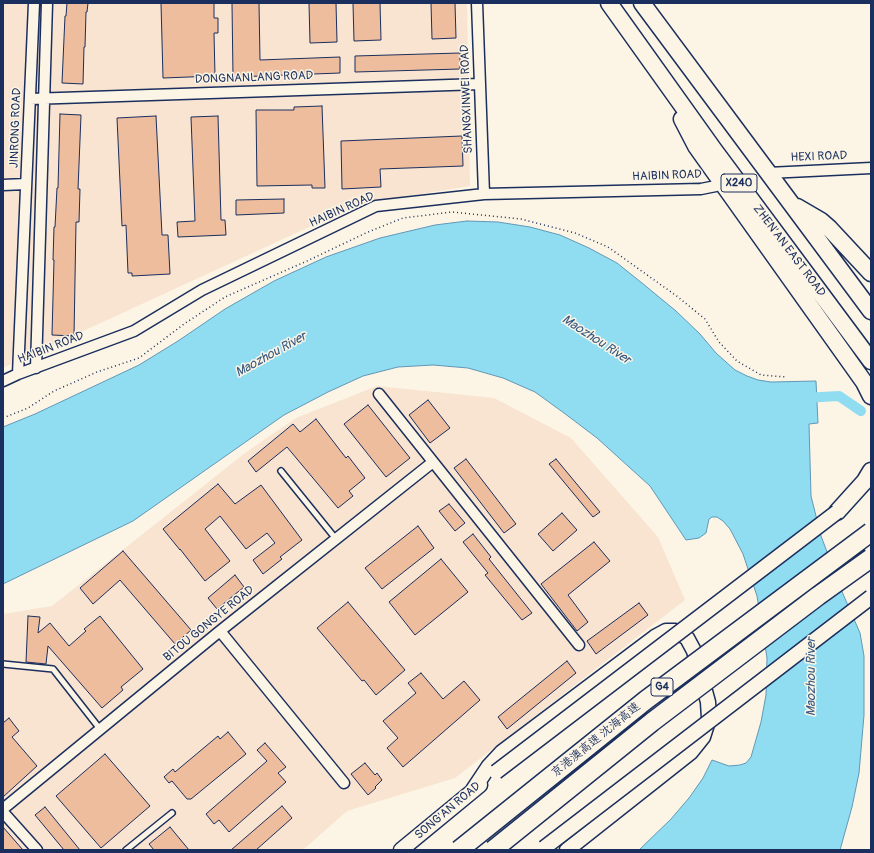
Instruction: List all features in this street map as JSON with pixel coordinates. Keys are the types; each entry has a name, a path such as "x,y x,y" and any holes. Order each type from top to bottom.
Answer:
{"highway":[{"name":"京港澳高速 沈海高速","path":"459,850 646,700 871,532"},
{"name":"京港澳高速 沈海高速","path":"493,850 652,722 818,596 871,558"}],"main road":[{"name":"ZHEN'AN EAST ROAD","path":"609,3 714,150 871,361"},
{"name":"X240","path":"642,3 871,311"},
{"path":"649,3 657,22"},
{"path":"666,83 696,146 864,382 871,396"},
{"path":"791,203 821,221 829,228 870,273"},
{"path":"837,512 865,481 871,471"},
{"path":"837,512 871,488"},
{"name":"SONG'AN ROAD","path":"401,850 496,772 837,512"},
{"path":"544,849 871,597"},
{"path":"473,790 488,766 502,752 655,637 666,631 675,631 687,638 694,651 708,702 709,718 703,737 691,752 567,850"}],"street":[{"name":"JINRONG ROAD","path":"18,374 34,3"},
{"path":"36,368 47,3"},
{"name":"SHANGXINWEI ROAD","path":"477,3 484,194"},
{"name":"DONGNANLANG ROAD","path":"30,99 480,84"},
{"name":"HEXI ROAD","path":"768,173 871,168"},
{"name":"HAIBIN ROAD","path":"3,381 134,331 202,290 376,206 484,194 701,189 723,183"},
{"path":"3,185 26,184"},
{"path":"379,394 579,645"},
{"name":"BITOU GONGYE ROAD","path":"3,809 220,631 433,462"},
{"path":"220,631 344,783"},
{"path":"3,812 37,850"}],"lane":[{"path":"282,471 336,539"},
{"path":"3,664 53,669 100,729"},
{"path":"126,850 172,813"}],"path":[{"path":"3,418 28,408 54,391 97,372 139,358 184,324 225,297 368,232 403,218 452,212 521,219 575,233 608,247 672,293 705,319 719,342 737,361 761,375 786,377"}],"shaded area":[{"path":"3,3 467,3 470,186 359,204 3,368"},
{"path":"377,386 494,398 571,438 658,537 685,600 455,778 347,811 303,850 3,850 3,614 52,606 245,453 296,418"}],"water":[{"name":"Maozhou River","path":"467,221 498,222 530,227 560,235 589,248 617,263 676,311 700,334 716,353 735,370 758,380 771,382 816,381 818,423 809,424 811,496 821,536 843,594 860,633 864,656 864,715 859,773 852,807 840,850 639,850 671,819 689,798 703,778 712,760 729,766 746,763 751,757 761,722 766,695 767,658 757,596 743,554 730,529 723,521 717,517 712,517 709,519 706,533 699,538 686,540 650,486 597,438 535,392 503,378 468,368 433,365 398,367 363,376 284,415 133,521 3,584 3,427 35,414 139,365 225,309 274,281 326,257 380,238 435,225"}],"building":[{"path":"67,3 88,3 86,12 83,84 62,83"},
{"path":"161,3 214,3 214,18 218,18 218,33 214,33 215,76 163,78"},
{"path":"232,3 259,3 260,60 340,57 340,73 233,77"},
{"path":"309,3 336,3 337,42 310,43"},
{"path":"353,3 380,3 381,40 354,41"},
{"path":"431,3 455,3 456,38 432,39"},
{"path":"460,53 460,69 355,72 355,56"},
{"path":"322,106 325,188 312,188 312,185 257,186 256,110 294,110 294,107"},
{"path":"60,114 81,115 78,189 80,189 79,222 76,222 74,336 52,335 54,227 58,188"},
{"path":"156,116 162,235 168,235 170,274 132,276 132,273 128,273 126,225 122,226 117,118"},
{"path":"218,116 221,220 225,220 226,235 178,237 177,222 195,221 191,117"},
{"path":"462,136 463,166 380,169 381,187 342,189 341,141"},
{"path":"284,199 284,213 236,215 236,200"},
{"path":"428,400 450,428 430,443 409,415"},
{"path":"368,405 410,458 386,477 344,424"},
{"path":"316,419 346,458 348,456 365,478 349,491 353,496 338,508 287,447 256,472 248,461 293,424 300,432"},
{"path":"466,459 516,524 504,533 454,468"},
{"path":"556,459 600,512 593,517 549,464"},
{"path":"218,484 235,504 261,485 302,540 280,557 282,559 263,574 253,560 275,543 267,533 246,549 220,516 205,529 230,561 205,581 163,529"},
{"path":"449,504 465,523 455,531 439,511"},
{"path":"562,513 577,530 553,551 538,534"},
{"path":"418,526 434,548 382,589 365,568"},
{"path":"473,534 491,557 489,559 532,613 522,620 485,575 488,573 463,542"},
{"path":"594,542 610,561 568,595 588,622 577,631 541,584"},
{"path":"123,551 191,630 175,644 120,580 93,604 80,588"},
{"path":"441,559 468,592 415,635 389,602"},
{"path":"235,575 244,587 217,609 208,598"},
{"path":"348,602 405,670 376,695 364,680 362,681 317,628"},
{"path":"639,603 648,615 596,654 587,641"},
{"path":"28,616 40,617 38,633 50,623 69,646 86,631 84,629 100,616 143,669 121,687 123,690 102,708 48,646 46,664 26,662"},
{"path":"567,661 576,673 507,729 498,717"},
{"path":"421,673 443,699 464,681 480,700 403,767 387,748 398,738 383,721 416,693 408,683"},
{"path":"9,718 19,731 12,737 37,766 3,797 3,723"},
{"path":"228,732 246,754 191,799 187,799 172,781 169,783 164,777 173,769 175,772 218,736 220,739"},
{"path":"265,743 286,767 278,773 286,782 229,832 219,820 214,824 206,814 267,761 257,750"},
{"path":"105,754 150,806 101,848 56,796"},
{"path":"365,763 375,775 377,773 382,780 368,795 351,774"},
{"path":"282,806 292,818 256,850 231,850"},
{"path":"45,807 80,850 64,850 35,815"},
{"path":"3,827 23,850 5,850 3,848"},
{"path":"170,827 189,850 154,850 149,844"}],"waterway":[{"path":"803,398 839,396 861,411"}]}
